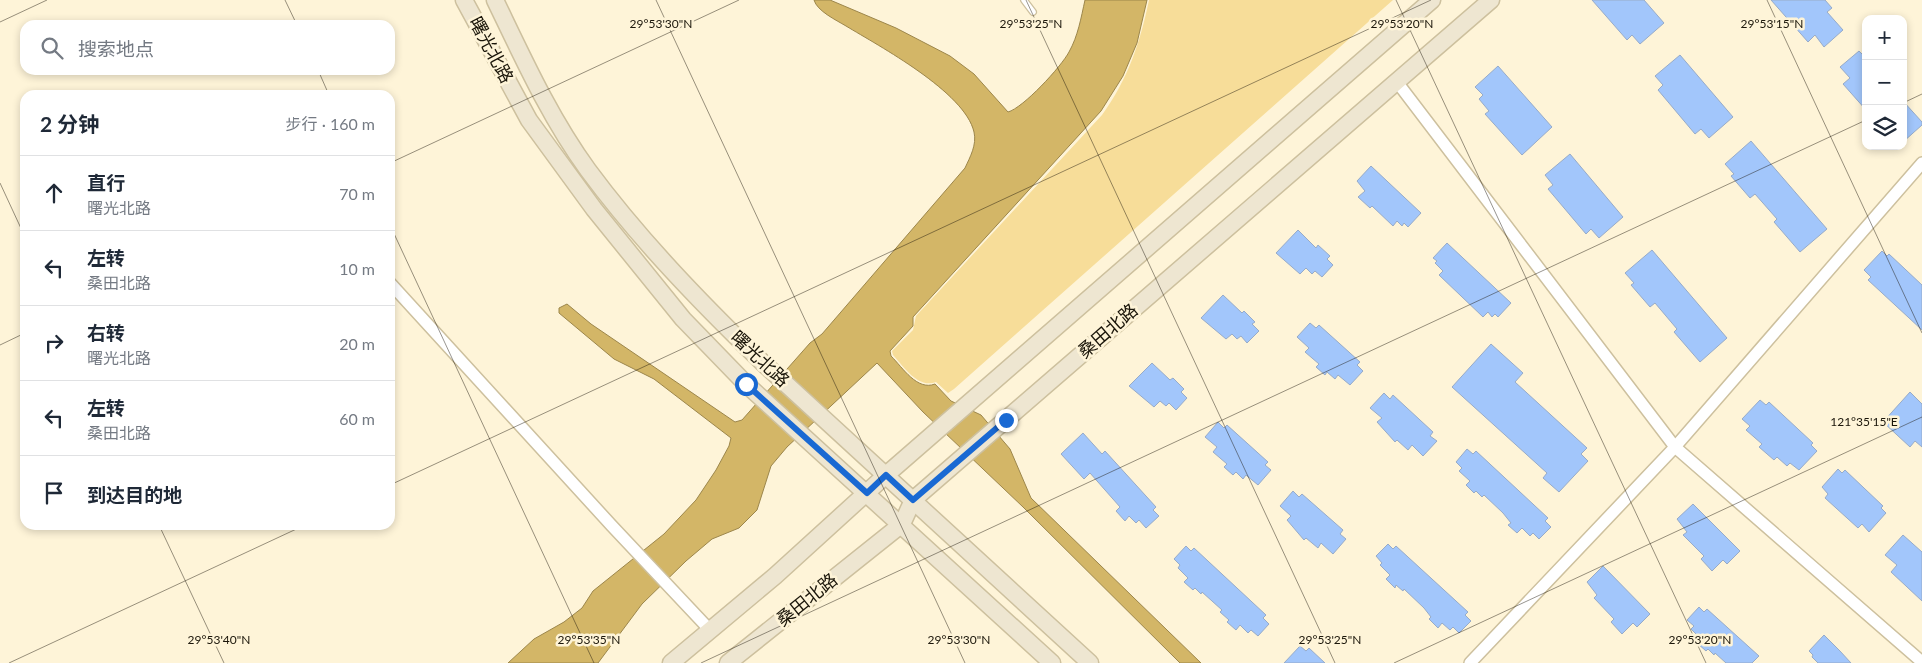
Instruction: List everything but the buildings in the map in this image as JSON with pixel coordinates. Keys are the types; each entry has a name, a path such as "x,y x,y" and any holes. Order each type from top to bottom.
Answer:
{"main road":[{"name":"曙光北路","path":"464,0 529,120 594,210 683,319 746,384 902,524 1052,663"},
{"name":"曙光北路","path":"495,0 545,102 587,169 639,234 716,317 762,362 1090,663"},
{"path":"671,663 775,576 886,475 1432,0"},
{"name":"桑田北路","path":"735,661 902,524 913,500 1491,0"}],"street":[{"path":"1397,82 1675,447 1922,662"},
{"path":"1470,663 1675,447 1922,163"},
{"path":"395,288 612,526 710,629"}],"lane":[{"path":"1024,0 1033,12"}],"shaded area":[{"path":"814,0 830,0 896,28 950,56 974,74 1008,112 1015,109 1032,95 1065,59 1077,33 1085,0 1147,0 1137,43 1123,76 1101,111 913,317 913,326 890,351 891,356 916,381 928,385 935,384 951,401 981,415 1010,449 1031,498 1201,663 1180,663 1023,507 923,412 877,363 787,447 771,466 757,510 739,528 712,539 686,561 642,604 598,663 508,663 534,639 564,622 582,608 593,591 664,534 696,500 716,470 729,446 731,438 654,379 614,359 559,313 559,308 567,304 591,324 735,422 742,420 810,343 822,334 965,168 969,160 974,146 974,132 967,117 955,101 938,86 899,58 827,15"},
{"path":"1149,0 1393,0 954,389 948,393 936,382 929,383 917,380 893,355 892,351 913,330 916,316 1102,115 1119,88 1132,60 1142,31"}],"route":[{"path":"746,384 867,493 886,475 913,500 1006,420"}]}
